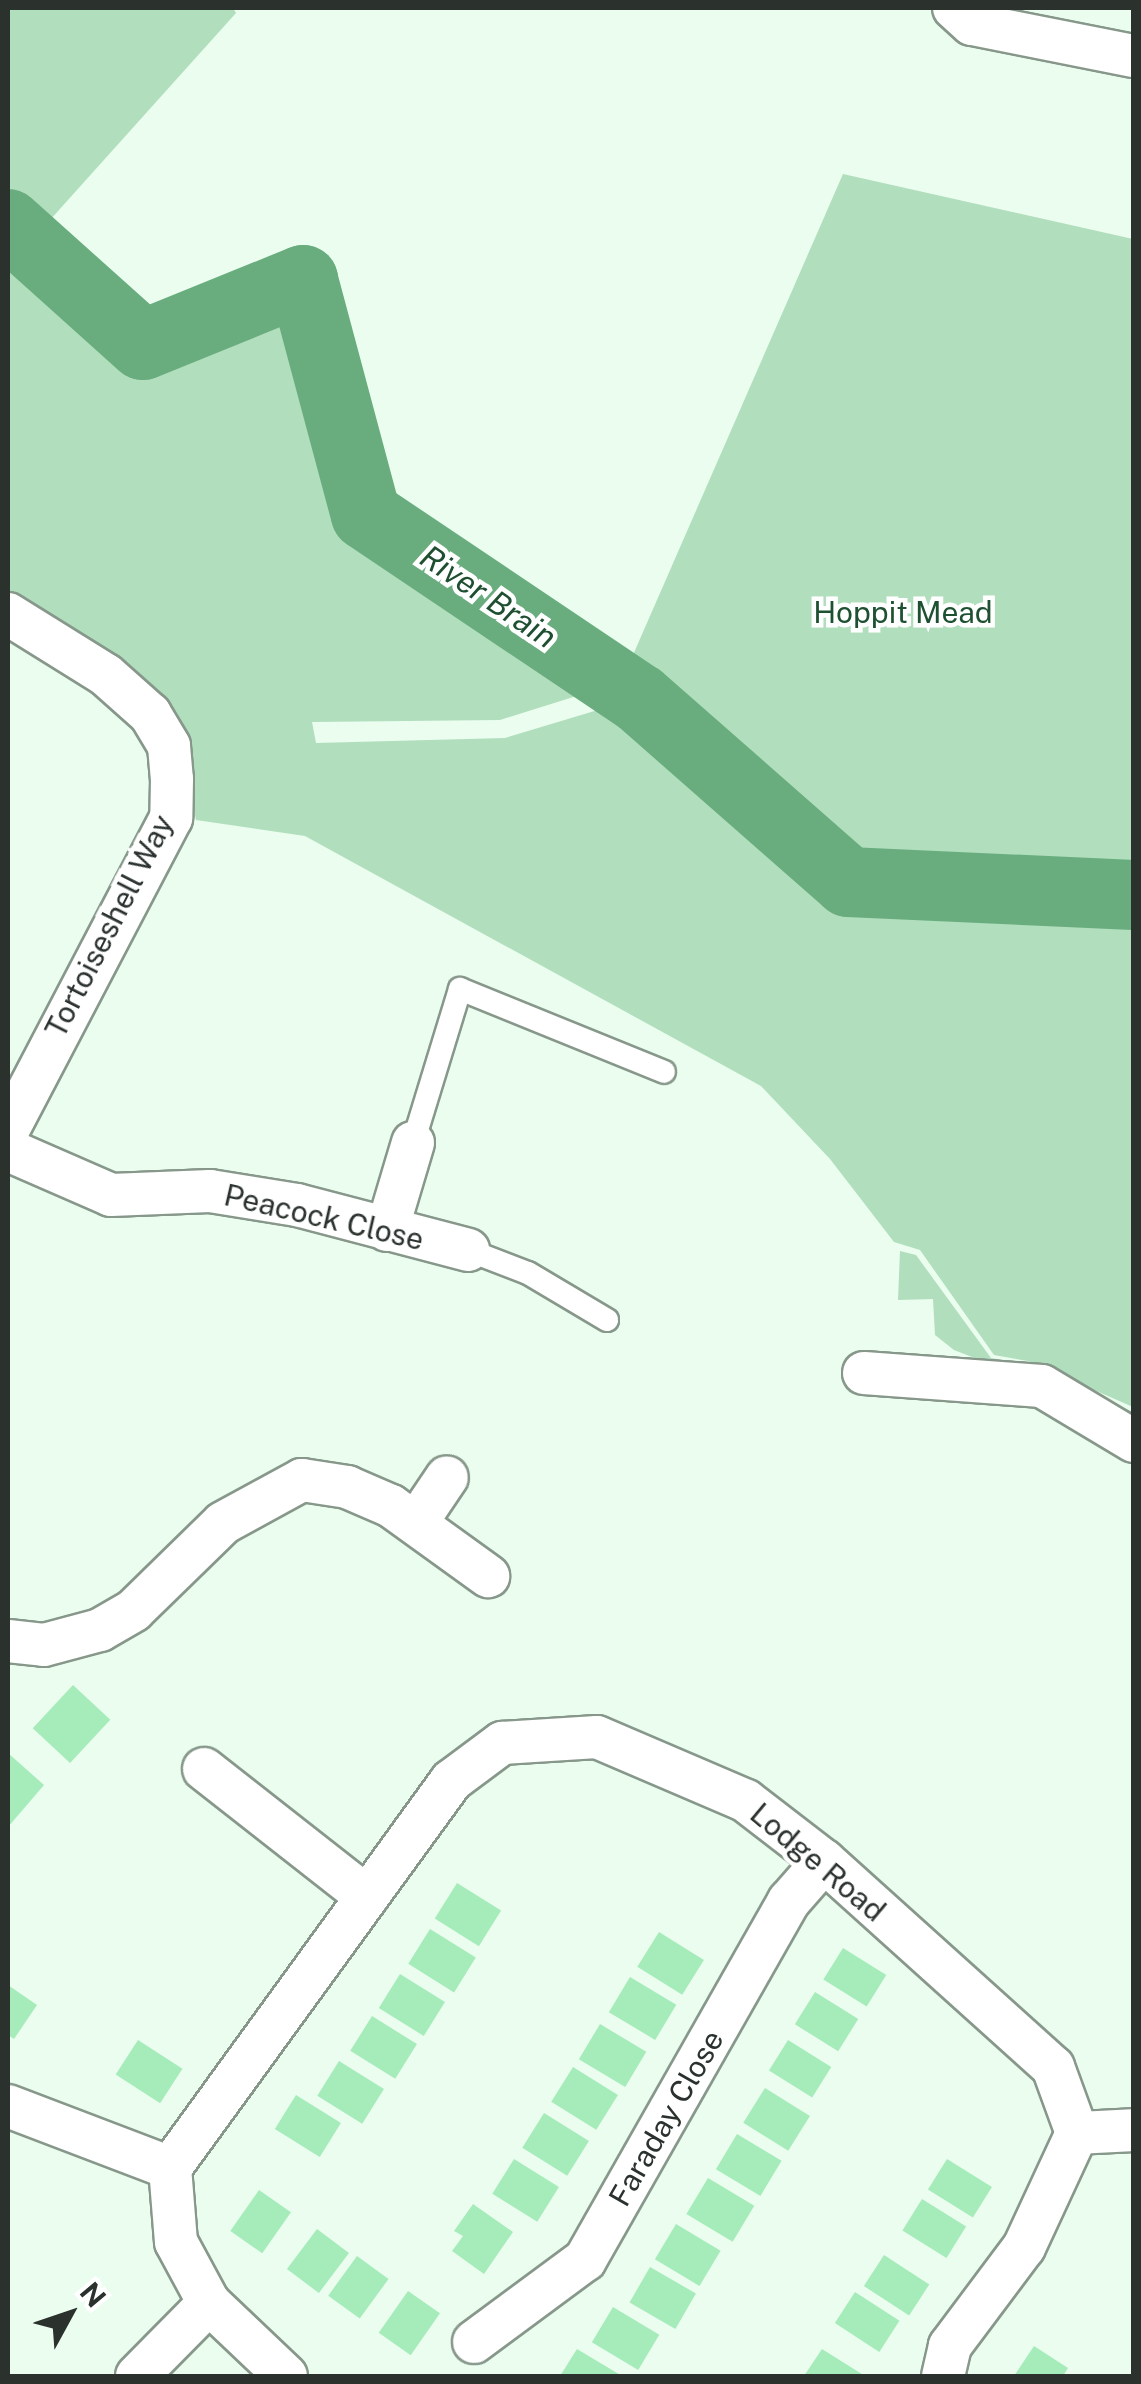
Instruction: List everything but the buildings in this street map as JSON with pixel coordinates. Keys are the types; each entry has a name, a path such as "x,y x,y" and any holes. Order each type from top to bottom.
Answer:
{"street":[{"path":"954,8 972,24 1134,56"},
{"name":"Tortoiseshell Way","path":"8,614 106,675 150,714 168,746 172,780 171,818 8,1130"},
{"path":"387,1230 413,1143"},
{"name":"Peacock Close","path":"8,1150 110,1194 210,1191 297,1205 468,1250"},
{"path":"864,1373 914,1360 1042,1386 1134,1441"},
{"path":"416,1523 447,1477"},
{"path":"8,1641 44,1645 100,1630 134,1610 222,1524 302,1480 347,1488 416,1523 488,1576"},
{"name":"Lodge Road","path":"170,2168 450,1781 502,1744 596,1738 746,1801 824,1861 1053,2067 1077,2133"},
{"path":"204,1769 367,1897"},
{"name":"Faraday Close","path":"474,2342 585,2260 790,1902 824,1861"},
{"path":"8,2106 170,2168 176,2242 209,2303 286,2376"},
{"path":"943,2376 950,2346 1024,2247 1077,2133 1134,2130"},
{"path":"137,2376 209,2303"}],"lane":[{"path":"413,1143 460,989 664,1072"},
{"path":"468,1250 528,1273 607,1320"}],"green space":[{"path":"8,8 233,8 236,13 23,250 146,354 295,294 360,525 602,688 500,720 312,722 316,743 505,738 621,703 841,893 1133,907 1133,1407 1028,1361 994,1355 920,1250 894,1242 830,1159 761,1086 305,836 196,820 179,738 8,619"},
{"name":"Hoppit Mead","path":"843,174 1133,239 1133,880 848,882 626,671"},
{"path":"900,1251 916,1255 991,1358 1026,1364 1133,1412 1133,1419 954,1350 935,1335 933,1299 898,1300"}],"waterway":[{"name":"River Brain","path":"8,224 143,345 303,280 366,515 640,699 848,882 1134,895"}]}
